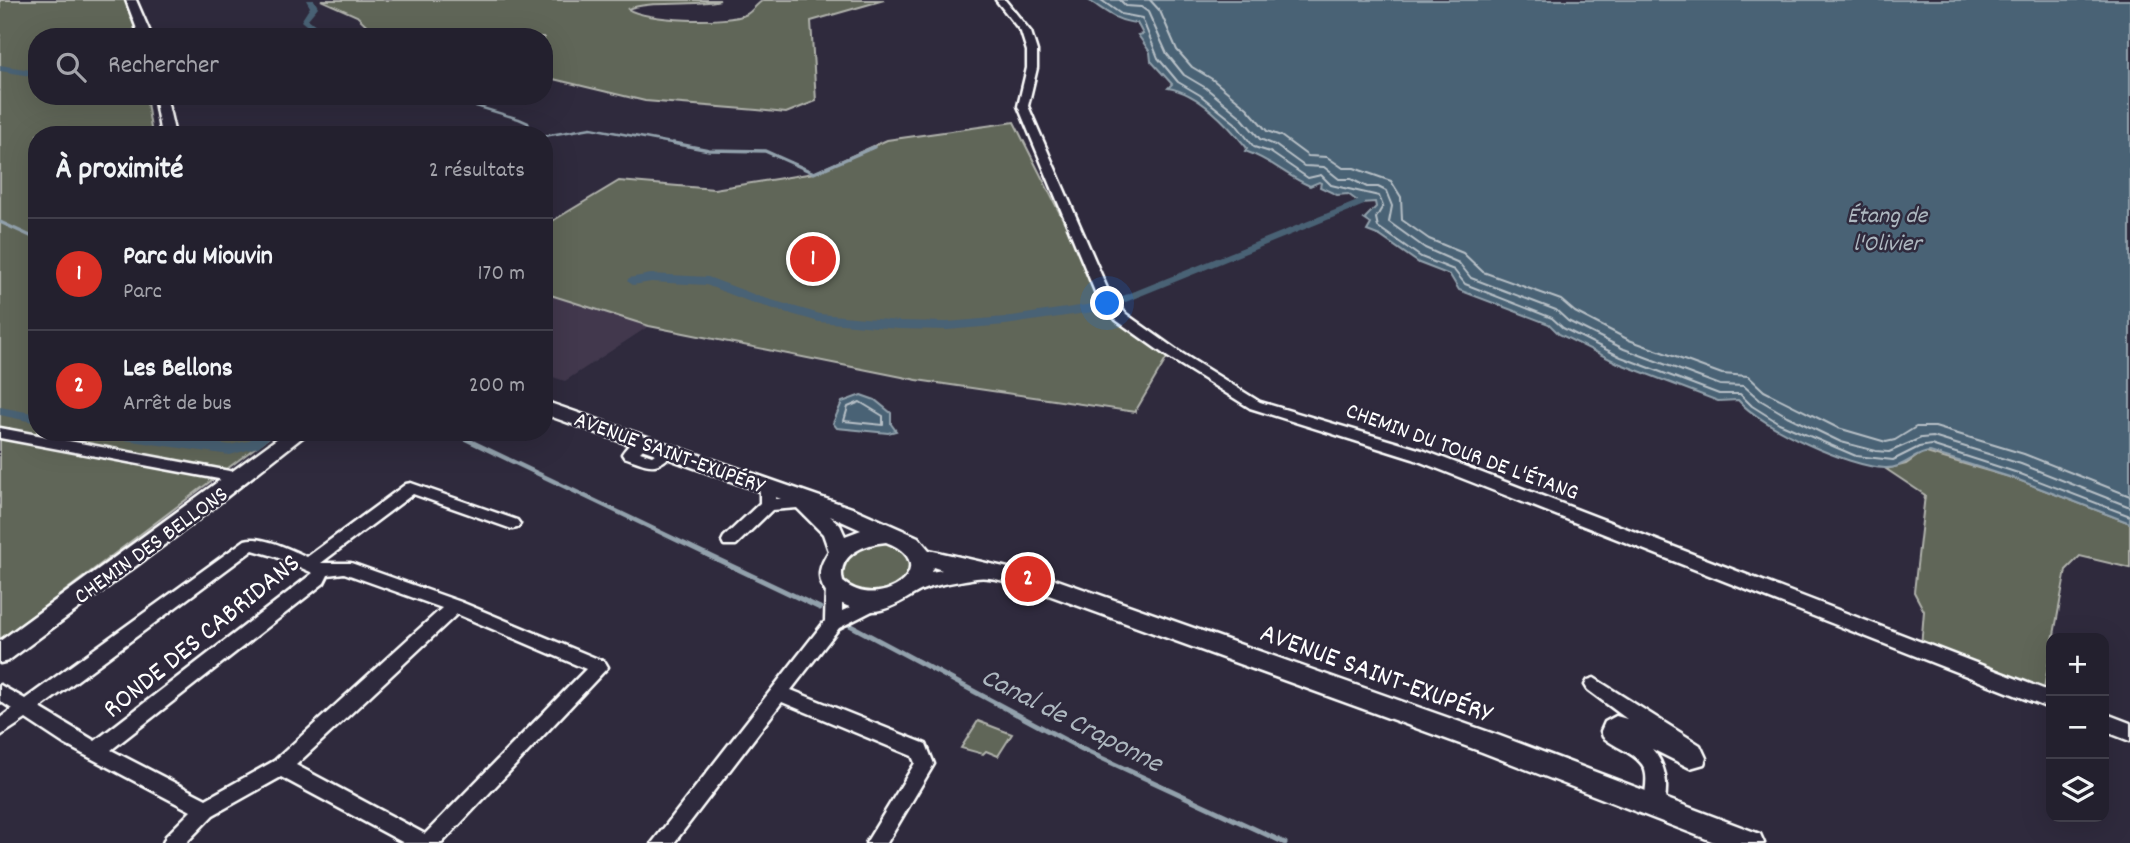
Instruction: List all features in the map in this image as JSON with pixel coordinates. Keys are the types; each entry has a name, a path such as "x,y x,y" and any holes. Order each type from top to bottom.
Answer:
{"main road":[{"path":"131,0 142,28"},
{"path":"162,105 166,126"},
{"name":"AVENUE SAINT-EXUPÉRY","path":"553,410 800,500 848,514 887,534"},
{"name":"CHEMIN DES BELLONS","path":"0,654 287,441"},
{"name":"AVENUE SAINT-EXUPÉRY","path":"800,500 832,530 840,551"},
{"path":"887,534 902,537 913,544 923,557 923,571 915,584 892,599 874,603 858,602 844,596 834,587 830,575 832,562 840,551 862,538 887,534"},
{"name":"AVENUE SAINT-EXUPÉRY","path":"923,557 979,570 1007,573 1084,598 1491,744 1654,806 1719,837 1750,843"},
{"name":"AVENUE SAINT-EXUPÉRY","path":"915,584 979,570"}],"street":[{"name":"CHEMIN DU TOUR DE L'ÉTANG","path":"1000,0 1026,33 1032,51 1032,68 1023,106 1102,294 1121,317 1184,361 1255,405 1419,455 2046,699"},
{"path":"0,433 28,438"},
{"path":"43,441 240,478"},
{"path":"762,484 768,490 768,505"},
{"path":"315,567 411,488 512,524"},
{"path":"730,541 768,505 800,500"},
{"name":"RONDE DES CABRIDANS","path":"24,710 184,590 251,544 278,551 315,567 318,579 96,751"},
{"path":"315,567 345,566 455,606 599,667 429,843"},
{"path":"833,623 834,587"},
{"path":"662,843 833,623 874,603"},
{"path":"173,843 206,809 281,767 455,606"},
{"path":"1594,685 1638,717 1693,751 1697,758 1690,760 1625,726 1616,724 1611,727 1610,732 1615,737 1646,752 1651,759 1658,780 1654,806"},
{"path":"0,692 24,710 96,751 206,809"},
{"path":"780,693 919,750 925,764 876,843"},
{"path":"0,728 24,710"},
{"path":"2109,724 2130,732"},
{"path":"281,767 423,843"}],"shaded area":[{"path":"553,294 649,326 565,381 553,377"}],"green space":[{"path":"0,0 130,0 135,28 28,28 28,105 147,105 151,126 28,126 28,441 264,441 0,640"},
{"path":"321,0 720,0 647,5 628,9 651,16 705,20 747,14 763,0 884,0 811,21 816,101 786,113 645,101 553,79 553,28 370,28 357,16"},
{"path":"1014,122 1106,305 1168,356 1135,412 917,380 649,326 553,296 553,221 619,181 714,189 814,173 887,140"},
{"path":"1923,452 2016,479 2130,523 2130,568 2080,556 2066,570 2054,633 2046,633 2046,678 2043,694 1921,647 1924,611 1914,592 1925,495 1886,469 1906,464"},
{"path":"869,542 897,544 913,564 907,579 891,591 872,594 845,583 839,576 843,559"},
{"path":"978,721 1012,734 998,756 986,751 983,754 961,748"}],"water":[{"name":"Étang de l'Olivier","path":"1088,0 2130,0 2130,523 2016,479 1930,452 1892,468 1850,461 1785,433 1749,411 1738,400 1718,401 1618,363 1559,334 1549,324 1459,290 1450,275 1419,263 1380,236 1367,231 1371,224 1364,219 1376,207 1375,202 1360,203 1348,194 1337,195 1320,187 1319,182 1310,186 1245,151 1247,148 1212,111 1191,96 1168,88 1172,84 1151,61 1150,52 1138,35 1143,34 1137,23 1117,18"},
{"path":"861,395 875,400 891,413 891,424 896,431 888,433 837,428 833,423 842,402"}],"waterway":[{"path":"305,18 314,7 310,0"},
{"path":"305,21 315,28"},
{"path":"0,68 28,73"},
{"path":"473,105 519,119 529,126"},
{"path":"553,134 591,128 682,145"},
{"path":"673,143 709,150 765,151 814,173 874,147"},
{"path":"1119,300 1360,203"},
{"name":"Canal de Craponne","path":"0,222 28,235"},
{"path":"633,281 651,278 708,281 757,300 819,318 899,325 947,326 1005,321 1100,307"},
{"path":"0,411 28,417"},
{"path":"166,441 230,450 257,441"},
{"name":"Canal de Craponne","path":"470,441 710,556"},
{"name":"Canal de Craponne","path":"706,554 820,608"},
{"name":"Canal de Craponne","path":"846,623 1082,749 1285,843"}],"place":[{"name":"Parc du Miouvin","path":"813,259"},
{"name":"Les Bellons","path":"1028,579"}]}
